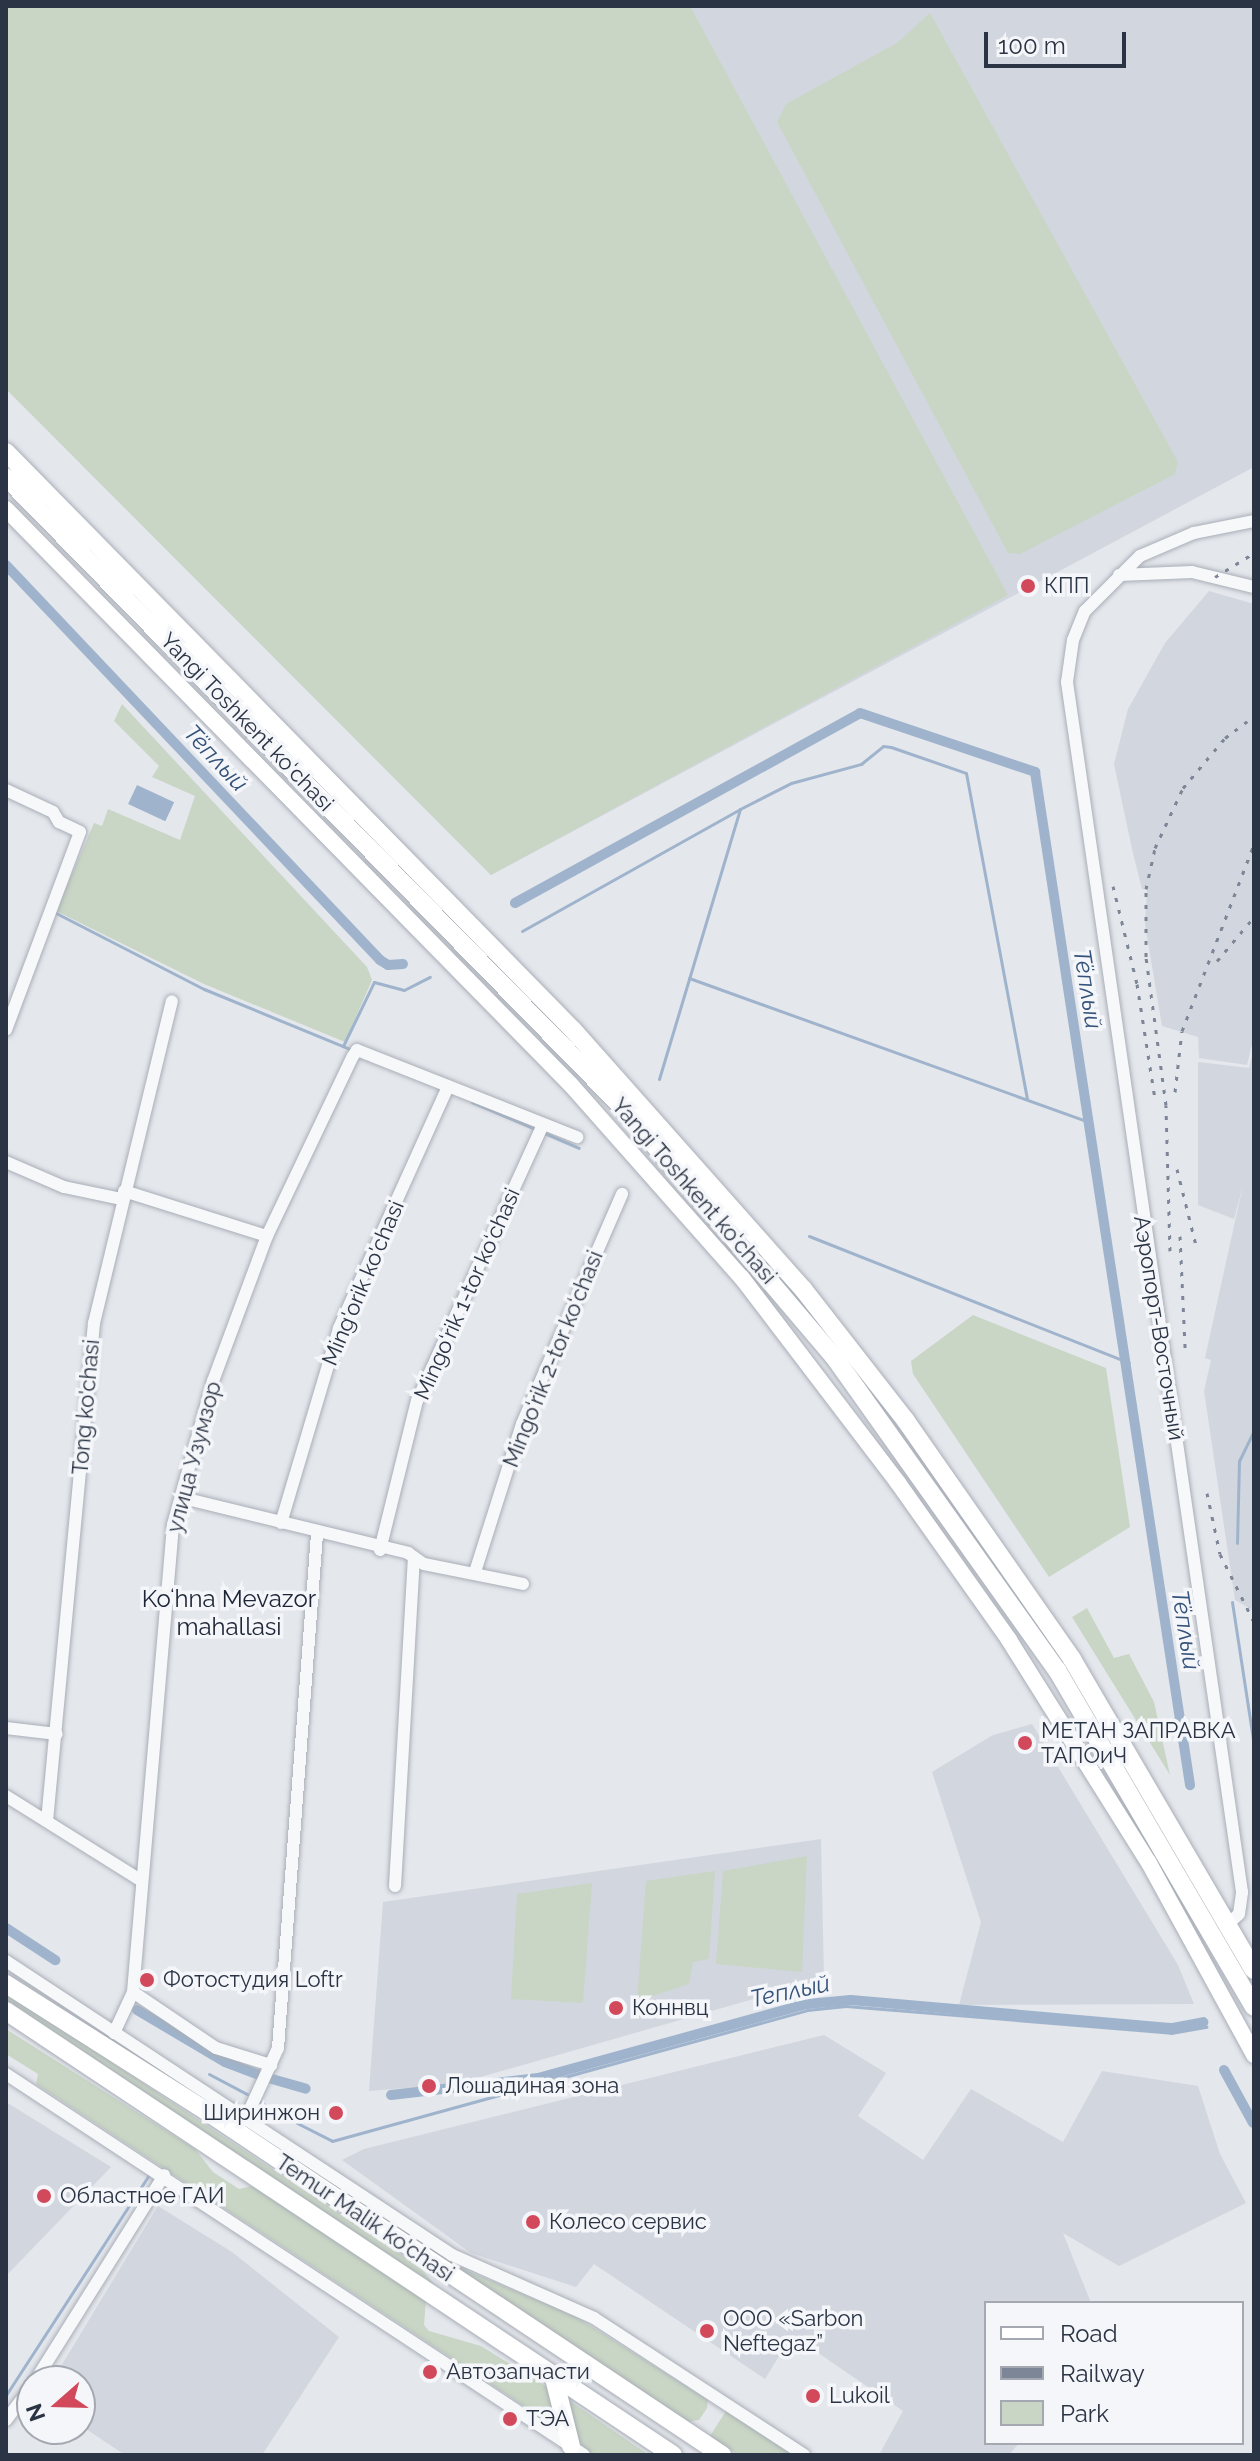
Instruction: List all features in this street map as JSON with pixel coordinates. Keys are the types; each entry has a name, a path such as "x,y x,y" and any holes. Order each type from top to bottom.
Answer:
{"highway":[{"name":"Yangi Toshkent ko‘chasi","path":"6,452 573,1030 755,1229 861,1361 998,1549 1107,1716 1254,1970"},
{"name":"Yangi Toshkent ko‘chasi","path":"6,477 622,1107 806,1323 984,1560 1057,1670 1254,2007"},
{"name":"Temur Malik ko'chasi","path":"6,1984 203,2109 722,2455"},
{"name":"Temur Malik ko'chasi","path":"6,2011 461,2317 673,2455"},
{"path":"461,2317 458,2298 473,2290"},
{"path":"554,2378 578,2450"}],"main road":[{"path":"6,509 571,1085 742,1278 936,1534 1045,1693 1149,1863 1254,2055"}],"street":[{"name":"Аэропорт-Восточный","path":"1229,1923 1239,1914 1242,1900 1235,1840 1070,726 1067,682 1073,640 1085,611 1140,556 1194,533 1254,521"},
{"path":"1118,575 1192,572 1254,587"},
{"path":"6,790 53,812 59,822 80,832 6,1030"},
{"name":"Tong ko'chasi","path":"47,1821 94,1323 122,1195 172,1001"},
{"name":"улица Узумзор","path":"114,2033 133,1992 173,1525 183,1498 213,1381 267,1236 355,1053 447,1091"},
{"path":"447,1091 541,1130 577,1137"},
{"name":"Ming'orik ko'chasi","path":"281,1523 339,1328 447,1091"},
{"name":"Mingo‘rik 1-tor ko‘chasi","path":"380,1550 417,1401 541,1130"},
{"path":"6,1162 64,1187 122,1195 267,1236"},
{"name":"Mingo‘rik 2-tor ko‘chasi","path":"475,1572 522,1424 622,1194"},
{"path":"183,1498 414,1558 424,1564 523,1584"},
{"path":"245,2120 278,2048 317,1534"},
{"path":"395,1886 414,1558"},
{"path":"6,1728 57,1734"},
{"path":"6,1796 142,1881"},
{"path":"6,1961 472,2266 594,2318 804,2455"},
{"path":"133,1992 216,2048 271,2065"},
{"path":"6,2074 578,2450"},
{"path":"203,2109 223,2105"},
{"path":"45,2365 164,2175"},
{"path":"351,2189 359,2214"}],"shaded area":[{"path":"6,6 1254,6 1254,467 491,875 6,389"},
{"path":"1209,591 1254,604 1254,1036 1247,1065 1199,1058 1198,1037 1162,1026 1145,924 1147,890 1142,889 1114,764 1128,709 1165,643"},
{"path":"1254,1049 1254,1611 1235,1600 1204,1391 1211,1360 1205,1358 1243,1185 1234,1219 1198,1205 1198,1062 1249,1068"},
{"path":"1032,1724 1178,1965 1194,2004 959,2005 981,1922 932,1772 993,1735"},
{"path":"821,1839 824,1979 456,2084 369,2091 383,1902"},
{"path":"824,2035 886,2073 858,2116 923,2160 971,2089 1063,2142 1102,2071 1198,2086 1220,2154 1246,2203 1119,2266 1063,2233 1090,2301 984,2301 984,2445 1017,2445 1009,2455 879,2455 903,2411 792,2335 765,2379 594,2264 576,2287 471,2253 342,2160 364,2149"},
{"name":"Областное ГАИ","path":"6,2102 111,2167 6,2276"},
{"path":"158,2206 232,2252 339,2337 262,2455 125,2455 96,2436 96,2365 62,2365"}],"green space":[{"path":"6,6 690,6 1008,595 491,875 6,389"},
{"path":"930,13 1178,462 1175,474 1020,554 1008,553 777,122 786,104 897,43"},
{"path":"122,704 367,967 372,980 345,1042 204,984 56,911 94,823 102,826 108,809 180,840 195,796 152,777 159,766 114,721"},
{"path":"973,1315 1106,1368 1130,1527 1049,1577 913,1374 911,1361"},
{"path":"1087,1608 1114,1658 1129,1654 1154,1702 1170,1775 1072,1617"},
{"path":"807,1856 802,1972 716,1964 723,1871"},
{"path":"715,1871 709,1959 693,1962 689,1984 637,2001 646,1881"},
{"path":"592,1883 583,2003 511,1999 517,1894"},
{"path":"6,1992 421,2268 438,2289 6,2000"},
{"path":"6,2029 195,2149 213,2172 239,2189 252,2186 426,2300 424,2325 429,2331 481,2346 547,2387 562,2431 36,2084 38,2074 6,2054"},
{"path":"358,2197 468,2271 575,2316 708,2400 707,2408 699,2420 686,2422 361,2206"},
{"path":"564,2397 649,2455 594,2455 573,2440"},
{"path":"726,2411 794,2455 738,2455 710,2436"}],"water":[{"path":"137,785 174,802 165,821 128,804"}],"waterway":[{"name":"Тёплый","path":"6,565 380,960 388,965 403,964"},
{"name":"Тёплый","path":"515,903 860,713 1035,772 1190,1785"},
{"path":"522,931 791,783 861,764 883,746 891,747 966,773 1027,1098"},
{"path":"659,1079 740,809"},
{"path":"54,912 204,989 352,1050"},
{"path":"343,1046 374,982 404,990 430,977"},
{"path":"689,978 1091,1123"},
{"path":"472,1102 535,1129"},
{"path":"542,1132 579,1148"},
{"path":"809,1236 1129,1363"},
{"path":"1237,1543 1239,1461 1254,1430"},
{"path":"1232,1602 1254,1745"},
{"name":"Теплый","path":"6,1928 55,1960"},
{"name":"Теплый","path":"391,2095 538,2078 807,2004 851,2000 1173,2028 1203,2022"},
{"path":"297,2123 332,2141 807,2010 846,2006 1171,2033 1206,2027"},
{"name":"Теплый","path":"137,2010 225,2062 257,2074"},
{"name":"Тёплый","path":"1224,2070 1253,2123"},
{"path":"209,2074 247,2094"},
{"name":"Теплый","path":"272,2079 306,2089"},
{"path":"260,2102 284,2117"},
{"path":"6,2395 150,2173"}],"railway":[{"path":"1215,577 1254,553"},
{"path":"1170,1251 1166,1105 1146,957 1146,889 1155,848 1183,788 1225,738 1254,716"},
{"path":"1175,1092 1182,1031 1254,844"},
{"path":"1113,886 1137,984 1155,1099"},
{"path":"1217,961 1254,917"},
{"path":"1177,1169 1197,1249"},
{"path":"1180,1236 1185,1348"},
{"path":"1207,1493 1220,1554 1254,1622"}],"place":[{"name":"КПП","path":"1028,586"},
{"name":"МЕТАН ЗАПРАВКА ТАПОиЧ","path":"1025,1743"},
{"name":"Фотостудия Loftr","path":"147,1980"},
{"name":"Коннвц","path":"616,2008"},
{"name":"Лошадиная зона","path":"429,2086"},
{"name":"Ширинжон","path":"336,2113"},
{"name":"Областное ГАИ","path":"44,2196"},
{"name":"Колесо сервис","path":"533,2222"},
{"name":"ООО «Sarbon Neftegaz”","path":"707,2331"},
{"name":"Автозапчасти","path":"430,2372"},
{"name":"Lukoil","path":"813,2396"},
{"name":"ТЭА","path":"510,2419"}],"district":[{"name":"Koʻhna Mevazor mahallasi","path":"229,1613"}]}
